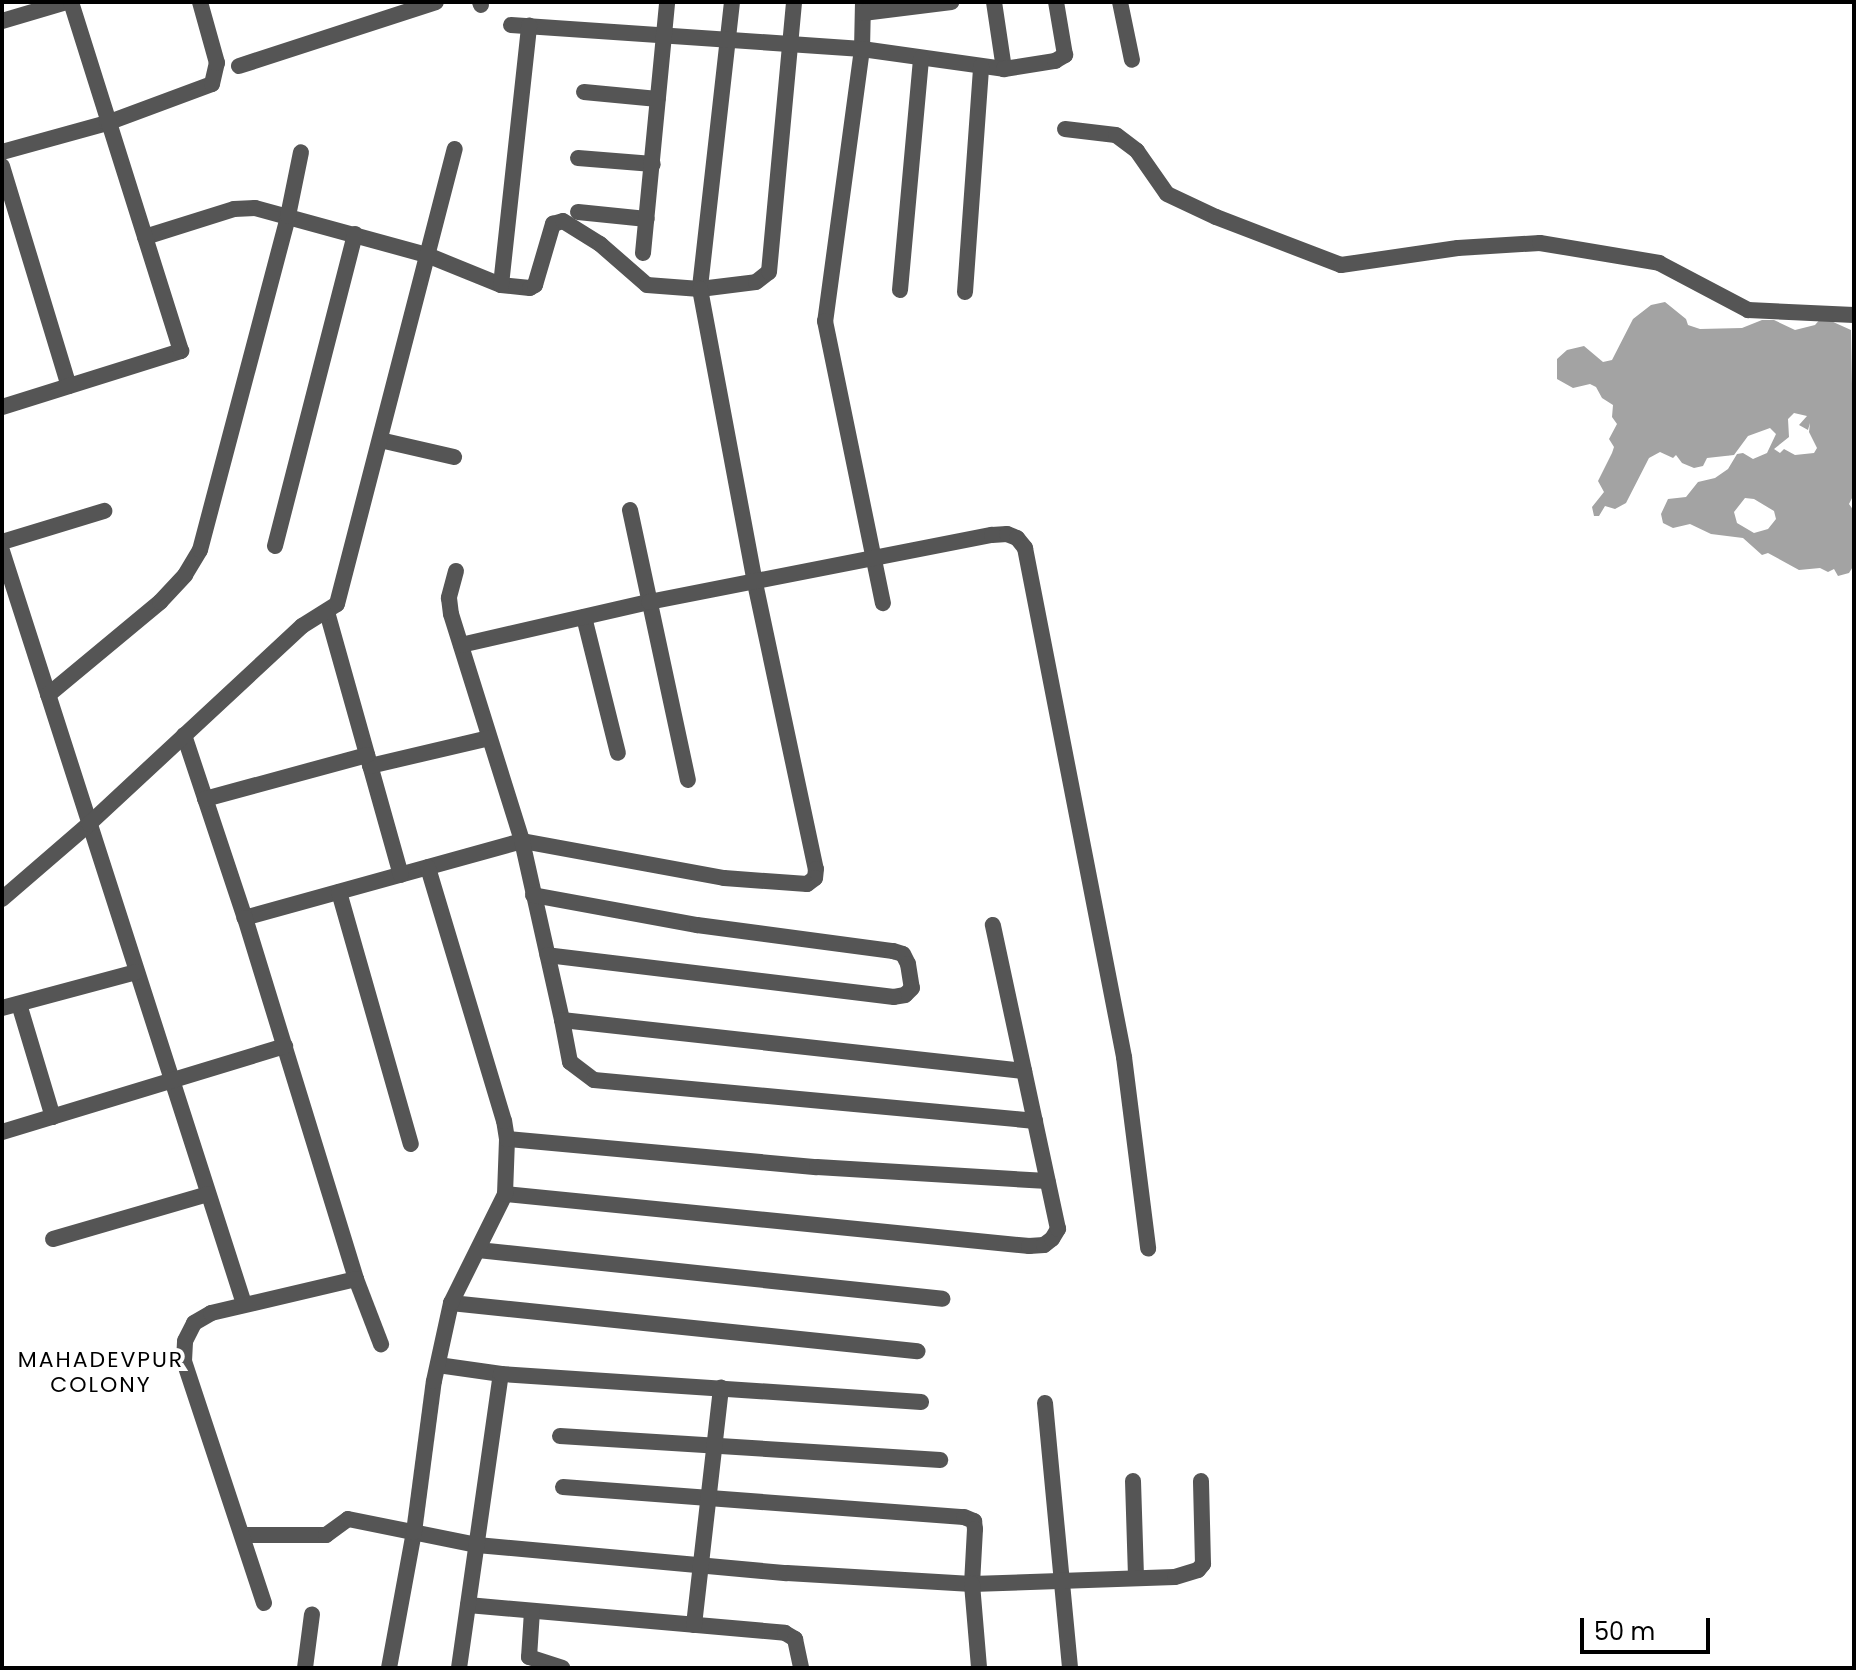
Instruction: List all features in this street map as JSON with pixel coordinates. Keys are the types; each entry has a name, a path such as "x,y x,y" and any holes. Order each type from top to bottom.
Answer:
{"street":[{"path":"2,21 69,2 181,351 2,407"},
{"path":"2,152 107,123 212,84 217,63 200,2"},
{"path":"239,66 436,2"},
{"path":"643,253 667,2"},
{"path":"245,918 522,841 702,875 813,882 816,869 755,583 700,289 732,2"},
{"path":"145,237 234,209 255,208 427,255 501,285 524,288 535,285 551,229 557,221 600,244 647,285 700,289 756,282 769,272 794,2"},
{"path":"883,603 825,321 862,49 863,8 951,2"},
{"path":"994,2 1004,69"},
{"path":"511,25 664,33 862,49 1004,69 1055,61 1065,55 1056,2"},
{"path":"1120,2 1132,60"},
{"path":"501,285 529,26"},
{"path":"900,290 921,58"},
{"path":"965,292 981,67"},
{"path":"584,92 658,99"},
{"path":"1065,129 1116,135 1137,151 1167,194 1216,217 1341,265 1458,248 1540,243 1659,263 1748,310 1854,315"},
{"path":"2,899 89,824 302,626 337,604 455,149"},
{"path":"48,695 160,602 185,575 200,550 288,216 301,152"},
{"path":"578,158 653,164"},
{"path":"2,166 69,386"},
{"path":"578,212 647,219"},
{"path":"275,546 355,234"},
{"path":"380,440 454,457"},
{"path":"630,510 688,780"},
{"path":"2,542 104,511"},
{"path":"461,645 649,602 1007,534 1025,548 1124,1057 1148,1248"},
{"path":"2,551 244,1304"},
{"path":"456,571 449,598 522,841 570,1062 594,1080 1035,1121"},
{"path":"327,612 401,875"},
{"path":"584,617 618,753"},
{"path":"184,735 245,918 356,1279 381,1344"},
{"path":"205,799 369,760 489,738"},
{"path":"389,1668 414,1532 438,1365 451,1303 505,1194 507,1139 428,867"},
{"path":"339,892 411,1144"},
{"path":"533,895 697,925 893,951 903,954 912,988 905,995 894,997 548,955"},
{"path":"505,1194 1029,1246 1052,1239 1058,1229 993,925"},
{"path":"2,1008 136,972"},
{"path":"19,1004 53,1117"},
{"path":"562,1020 1024,1071"},
{"path":"2,1132 285,1046"},
{"path":"507,1139 817,1167 1048,1181"},
{"path":"53,1239 208,1194"},
{"path":"478,1250 850,1286 942,1299"},
{"path":"264,1603 184,1361 185,1341 194,1323 211,1313 356,1279"},
{"path":"451,1303 918,1351"},
{"path":"438,1365 501,1374 921,1402"},
{"path":"459,1668 501,1374"},
{"path":"694,1625 721,1388"},
{"path":"1045,1403 1059,1580 1070,1668"},
{"path":"560,1436 940,1460"},
{"path":"1133,1481 1136,1578"},
{"path":"243,1535 326,1535 335,1525 348,1519 477,1545 701,1566 972,1584 1175,1577 1198,1570 1203,1564 1201,1481"},
{"path":"563,1487 964,1517 974,1521 972,1584 979,1668"},
{"path":"468,1605 785,1633 795,1639 801,1668"},
{"path":"532,1611 529,1657 562,1668"},
{"path":"305,1668 312,1614"}],"shaded area":[{"path":"1665,302 1686,319 1688,325 1700,329 1742,328 1762,320 1774,320 1795,330 1815,325 1822,317 1851,330 1854,494 1849,504 1854,511 1854,565 1849,573 1838,576 1834,569 1828,572 1820,568 1799,570 1768,553 1762,555 1743,538 1711,534 1690,524 1673,528 1663,523 1661,514 1668,499 1686,497 1698,482 1715,478 1728,469 1737,454 1743,453 1753,459 1767,453 1776,434 1770,428 1748,436 1734,455 1707,458 1703,466 1694,468 1682,463 1676,455 1673,458 1660,452 1649,458 1626,503 1615,509 1605,506 1599,516 1594,516 1592,507 1604,492 1598,481 1614,447 1609,439 1617,424 1612,417 1613,405 1590,384 1573,388 1557,379 1557,359 1567,350 1584,346 1603,362 1612,360 1633,319 1651,305","holes":["1794,413 1807,416 1799,425 1808,430 1810,423 1809,432 1817,448 1814,453 1795,455 1784,449 1780,453 1774,449 1789,437 1788,419","1745,498 1754,499 1774,511 1776,519 1768,529 1754,533 1737,523 1734,512"]}],"district":[{"name":"MAHADEVPUR COLONY","path":"101,1372"}]}
